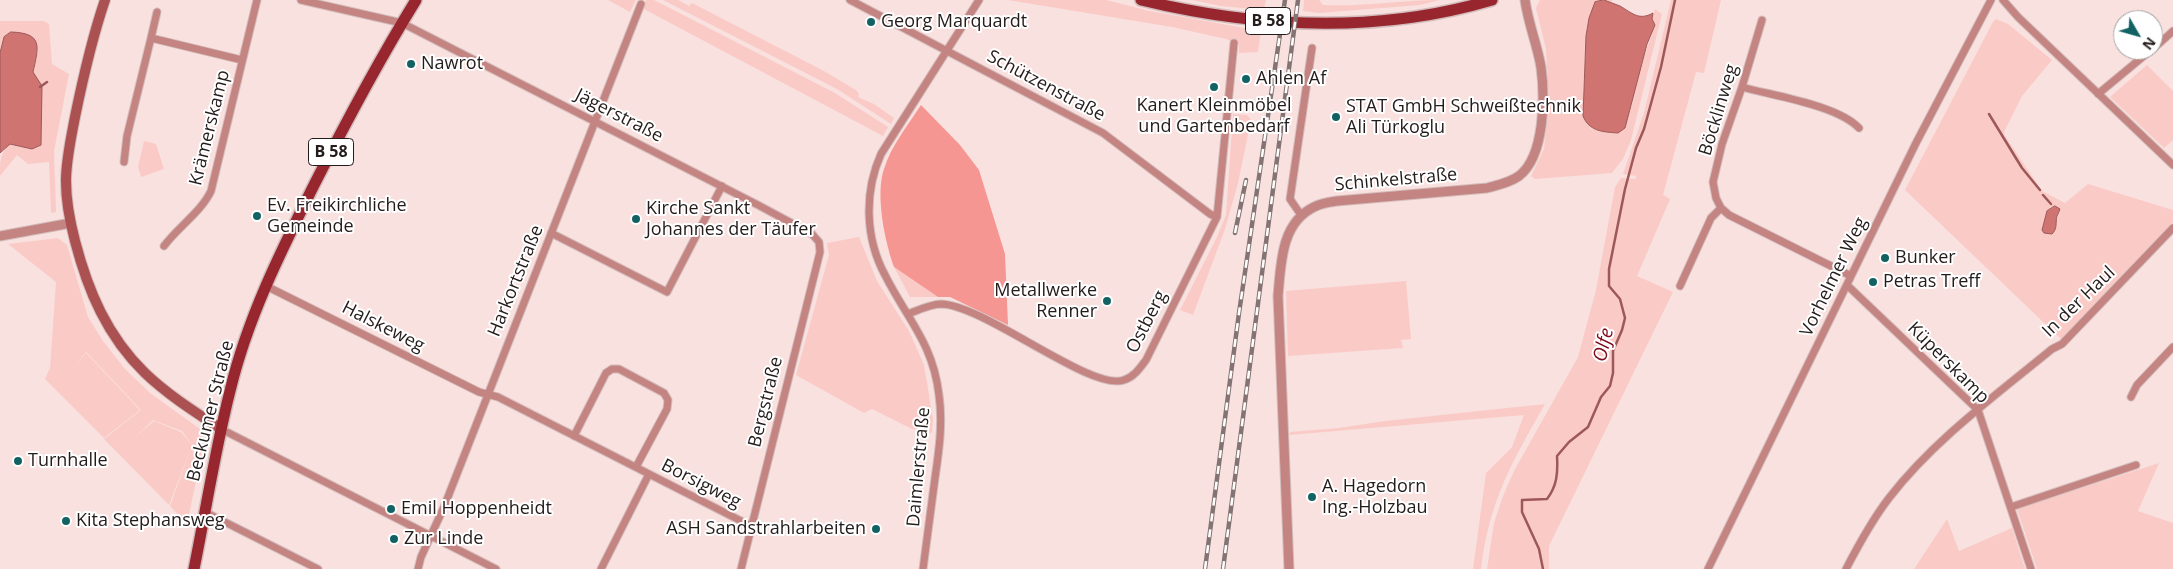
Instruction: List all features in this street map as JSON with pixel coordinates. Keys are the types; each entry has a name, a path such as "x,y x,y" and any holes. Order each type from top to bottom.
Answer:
{"main road":[{"path":"105,0 81,87 71,137 66,181 71,223 86,280 99,311 114,336 133,360 157,383 221,429"},
{"name":"Beckumer Straße","path":"194,569 230,390 245,342 266,286 342,130 416,0"},
{"name":"B 58","path":"1142,0 1176,8 1258,21 1345,24 1397,20 1492,0"}],"street":[{"name":"Krämerskamp","path":"164,246 174,232 203,204 211,190 257,0"},
{"name":"Jägerstraße","path":"302,0 402,23 722,186 812,234 819,242"},
{"name":"Schützenstraße","path":"850,0 1103,133 1210,214 1217,217"},
{"path":"947,52 979,0"},
{"name":"Schinkelstraße","path":"1301,215 1316,206 1337,200 1486,188 1506,183 1523,173 1534,157 1540,132 1543,99 1541,68 1525,0"},
{"name":"Vorhelmer Weg","path":"1708,569 1963,50 1991,0"},
{"path":"2003,0 2018,17 2173,165"},
{"name":"Harkortstraße","path":"418,569 421,557 641,4"},
{"path":"124,162 132,112 157,12"},
{"name":"Böcklinweg","path":"1721,208 1716,198 1714,182 1722,144 1742,87 1762,20"},
{"path":"2163,39 2173,30"},
{"name":"Krämerskamp","path":"151,38 242,60"},
{"name":"Ostberg","path":"908,314 941,304 954,306 976,315 1083,370 1110,381 1122,381 1138,371 1146,360 1217,217 1234,43"},
{"path":"1289,569 1278,296 1285,243 1291,228 1301,215 1290,199 1312,48"},
{"name":"Daimlerstraße","path":"923,569 940,435 941,415 936,375 925,343 884,274 871,234 870,191 876,165 895,130 947,52"},
{"path":"2098,94 2139,60"},
{"path":"1742,87 1844,116 1859,128"},
{"path":"551,233 667,292 722,186"},
{"path":"1680,286 1711,218 1721,208 1729,215 1750,226 1851,276"},
{"path":"0,236 71,223"},
{"name":"In der Haul","path":"1846,569 1862,539 1890,497 1927,456 1978,410 2052,349 2062,344 2173,228"},
{"name":"Bergstraße","path":"741,569 820,252 819,242"},
{"name":"Küperskamp","path":"1847,285 1978,410 2031,569"},
{"name":"Halskeweg","path":"266,286 487,394"},
{"path":"2131,397 2137,385 2173,347"},
{"name":"Borsigweg","path":"574,436 606,373 612,369 620,369 664,393 668,400 667,409 636,467"},
{"name":"Borsigweg","path":"487,394 498,397 751,526"},
{"path":"221,429 496,569"},
{"path":"2011,507 2136,465"},
{"path":"601,569 649,474"},
{"path":"205,512 318,569"}],"shaded area":[{"path":"608,0 636,0 630,12"},
{"path":"646,0 654,0 835,93 888,127 883,136 642,8"},
{"path":"663,0 678,0 689,6 692,3 824,71 856,90 859,94 858,97 874,104 894,118 891,124 837,89"},
{"path":"1008,0 1106,0 1150,11 1261,31 1258,52 1239,53 1239,44 1226,39 1172,27"},
{"path":"1192,0 1266,0 1264,10 1221,6"},
{"path":"1304,0 1319,0 1323,5 1338,5 1440,0 1420,5 1319,13 1303,11"},
{"path":"1540,0 1604,0 1589,18 1586,36 1583,97 1591,129 1618,133 1655,25 1652,19 1655,9 1662,14 1631,140 1623,159 1612,173 1535,179 1531,176 1544,149 1549,104 1546,49 1536,8"},
{"path":"1604,0 1640,16 1653,13 1652,19 1655,25 1647,44 1625,128 1618,133 1592,128 1583,116 1586,36 1589,18 1595,2"},
{"path":"1671,0 1721,0 1704,73 1696,72 1663,195 1670,199 1637,276 1673,292 1549,546 1549,569 1487,569 1494,523 1503,496 1514,471 1578,357 1596,290 1615,187 1621,178 1636,179 1636,176 1623,174 1644,113"},
{"path":"1996,19 2008,24 2052,60 2022,96 2004,132 2042,191 2065,203 2088,184 2173,210 2173,222 2061,339 1905,190","holes":["2055,206 2060,212 2057,219 2044,233 2043,226 2050,208"]},
{"path":"0,21 44,21 49,24 52,64 69,74 54,151 56,212 51,213 49,162 28,164 17,155 0,176 1,158 10,144 32,149 41,145 41,86 33,72 38,50 4,37 0,53"},
{"path":"11,32 29,35 34,38 36,43 37,55 33,72 42,86 41,145 32,149 10,144 0,153 0,53 4,37"},
{"path":"2147,65 2173,91 2173,140 2164,148 2110,97"},
{"path":"921,105 960,145 979,170 1005,254 1008,325 950,297 938,297 894,267 887,245 882,218 881,180 891,152"},
{"path":"1233,114 1247,115 1251,120 1238,183 1225,229 1193,315 1180,310 1226,215"},
{"path":"144,141 156,144 164,169 141,177 138,167"},
{"path":"2055,206 2060,209 2055,230 2052,234 2044,233 2042,230 2047,211"},
{"path":"859,237 877,281 909,331 924,365 933,419 932,433 912,429 872,409 864,413 796,375 829,255 827,243"},
{"path":"58,238 67,245 88,317 103,341 125,369 150,393 200,429 204,443 187,524 170,506 192,445 169,505 104,439 141,410 86,352 75,366 86,353 140,410 104,438 45,379 50,368 56,282 8,244","holes":["153,420 182,431 192,445 181,432 154,421 135,437"]},
{"path":"894,267 938,297 910,297"},
{"path":"1406,281 1411,339 1401,340 1403,348 1288,356 1286,291"},
{"path":"1545,404 1512,464 1496,502 1481,569 1473,569 1486,473 1512,447 1524,415 1289,435 1290,432"},
{"path":"2159,463 2138,511 2173,523 2173,569 2037,569 2017,509"},
{"path":"1947,519 1959,551 2012,528 2025,569 1914,569"}],"waterway":[{"name":"Olfe","path":"1543,569 1539,549 1522,512 1522,500 1547,499 1556,479 1557,456 1569,442 1588,427 1601,397 1610,386 1613,373 1613,351 1625,318 1620,299 1609,286 1609,269 1625,189 1661,67 1675,0"},
{"path":"40,87 47,82"},
{"path":"1989,114 2022,168 2040,190"},
{"path":"2043,195 2051,204"}],"railway":[{"path":"1205,569 1239,313 1285,0"},
{"path":"1223,569 1298,0"},
{"path":"1235,233 1246,180"}],"place":[{"name":"Georg Marquardt","path":"871,22"},
{"name":"Nawrot","path":"411,64"},
{"name":"Ahlen Af","path":"1246,79"},
{"name":"Kanert Kleinmöbel und Gartenbedarf","path":"1214,87"},
{"name":"STAT GmbH Schweißtechnik Ali Türkoglu","path":"1336,117"},
{"name":"Ev. Freikirchliche Gemeinde","path":"257,216"},
{"name":"Kirche Sankt Johannes der Täufer","path":"636,219"},
{"name":"Bunker","path":"1885,258"},
{"name":"Petras Treff","path":"1873,282"},
{"name":"Metallwerke Renner","path":"1107,301"},
{"name":"Turnhalle","path":"18,461"},
{"name":"A. Hagedorn Ing.-Holzbau","path":"1312,497"},
{"name":"Emil Hoppenheidt","path":"391,509"},
{"name":"Kita Stephansweg","path":"66,521"},
{"name":"ASH Sandstrahlarbeiten","path":"876,529"},
{"name":"Zur Linde","path":"394,539"}]}
